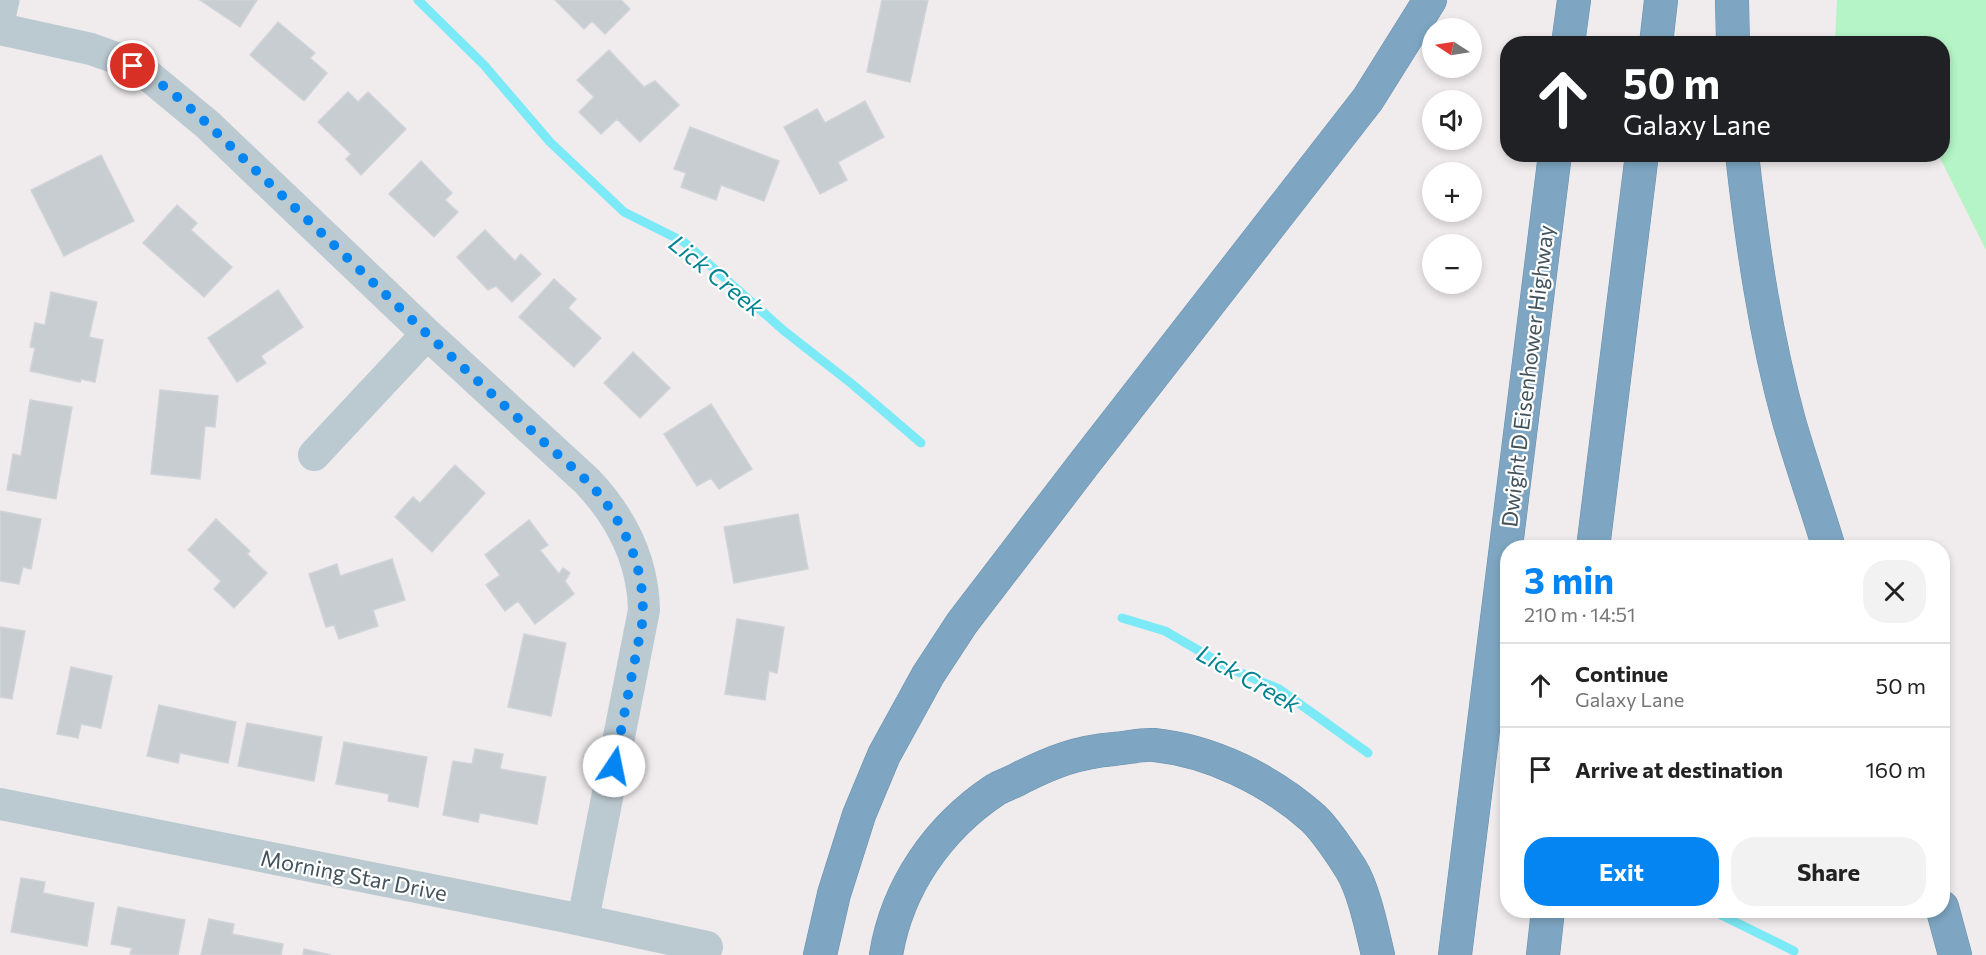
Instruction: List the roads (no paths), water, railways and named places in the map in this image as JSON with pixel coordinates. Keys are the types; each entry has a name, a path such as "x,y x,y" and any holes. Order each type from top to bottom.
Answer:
{"highway":[{"path":"820,955 834,894 859,815 884,754 928,675 957,630 1083,465 1368,99 1430,0"},
{"path":"1570,36 1574,0"},
{"path":"1657,36 1661,0"},
{"path":"1732,0 1733,36"},
{"name":"Dwight D Eisenhower Highway","path":"1507,540 1554,162"},
{"path":"1594,540 1641,162"},
{"path":"1743,162 1749,217 1776,366 1789,419 1827,540"},
{"name":"Dwight D Eisenhower Highway","path":"1455,955 1500,595"},
{"path":"886,955 898,906 924,860 940,837 960,816 997,788 1039,767 1072,755 1153,745 1208,757 1264,781 1314,819 1352,870 1369,917 1378,955"},
{"path":"1543,955 1547,918"},
{"path":"1945,918 1955,955"}],"street":[{"path":"0,14 3,0"},
{"path":"0,29 91,49 119,59 150,77 208,125 426,334 595,489 620,525 637,563 643,587 642,624 583,920"},
{"path":"314,455 426,334"},
{"name":"Morning Star Drive","path":"0,804 583,920 707,947"}],"waterway":[{"name":"Lick Creek","path":"418,0 484,65 550,142 624,212 684,242 783,330 852,384 921,443"},
{"name":"Lick Creek","path":"1122,618 1165,631 1229,668 1279,689 1368,753"},
{"name":"Lick Creek","path":"1727,918 1794,951"}]}
